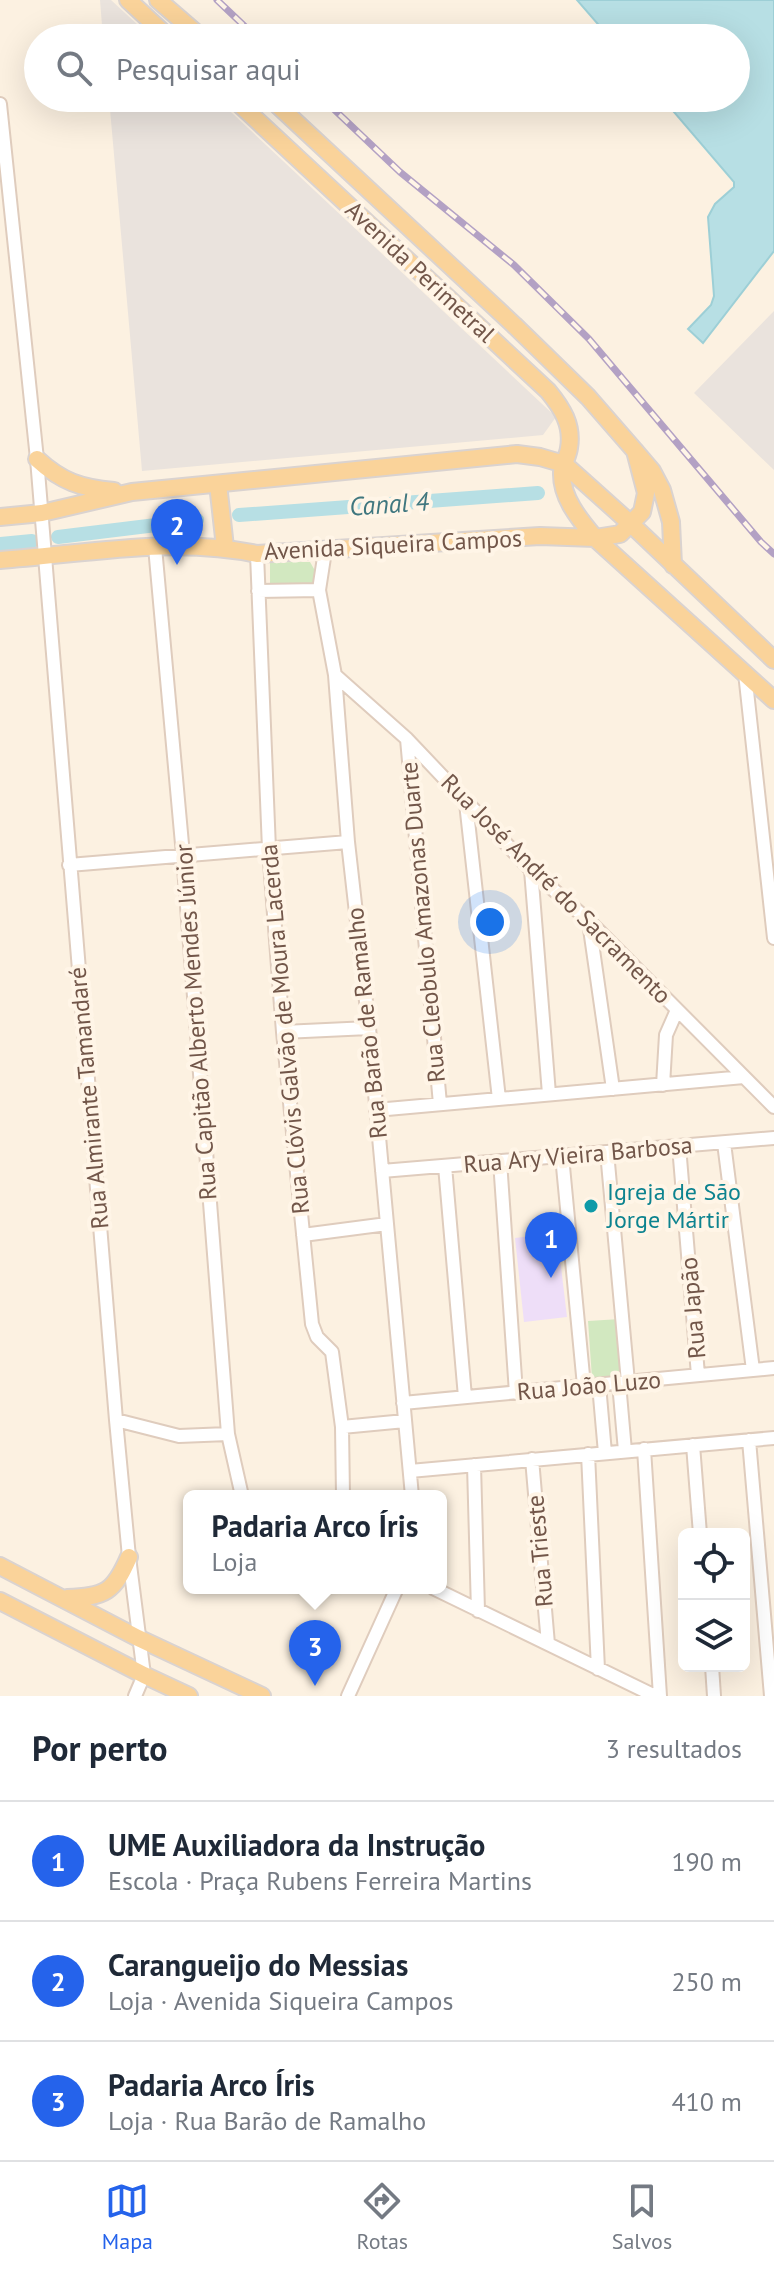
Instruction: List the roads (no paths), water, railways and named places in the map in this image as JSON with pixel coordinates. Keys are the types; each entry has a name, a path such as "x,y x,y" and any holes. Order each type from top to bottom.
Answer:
{"main road":[{"path":"128,0 154,24"},
{"path":"158,0 186,24"},
{"name":"Avenida Perimetral","path":"248,112 548,391 564,411 570,430 562,472 567,498 580,519 595,538 774,700"},
{"name":"Avenida Perimetral","path":"285,112 525,335 588,397 635,451 652,471 662,490 671,522 673,565"},
{"path":"595,538 620,534 642,512 646,493 635,451"},
{"path":"37,459 52,473 73,484 132,492 218,490 517,454 540,457 564,464 774,660"},
{"path":"218,490 225,542"},
{"path":"0,517 42,516 132,492"},
{"name":"Avenida Siqueira Campos","path":"0,560 44,553 225,542 257,554 540,536 595,538"},
{"path":"65,1598 82,1598 114,1586 129,1557"},
{"path":"0,1566 138,1638 262,1696"},
{"path":"0,1601 189,1696"}],"street":[{"path":"0,104 4,174 42,516"},
{"name":"Rua Almirante Tamandaré","path":"42,516 116,1420 144,1675"},
{"name":"Rua Capitão Alberto Mendes Júnior","path":"155,547 183,855 228,1434 241,1490"},
{"name":"Rua Barão de Ramalho","path":"325,551 319,590 335,675 348,842 369,1028 412,1490"},
{"name":"Rua Clóvis Galvão de Moura Lacerda","path":"257,554 269,849 283,1032 312,1324 317,1337 332,1352 342,1427 343,1490"},
{"path":"258,591 319,590"},
{"path":"745,673 774,938"},
{"name":"Rua José André do Sacramento","path":"335,675 407,739 531,870 589,921 774,1107"},
{"name":"Rua Cleobulo Amazonas Duarte","path":"407,739 440,1104"},
{"path":"466,803 499,1099"},
{"path":"69,865 348,842"},
{"path":"531,870 549,1094"},
{"path":"589,921 613,1089"},
{"path":"663,1085 666,1035 677,1010"},
{"path":"283,1032 369,1028"},
{"path":"376,1110 744,1077"},
{"name":"Rua Ary Vieira Barbosa","path":"382,1171 774,1138"},
{"path":"724,1143 753,1370"},
{"name":"Rua Japão","path":"679,1146 698,1375"},
{"path":"607,1152 624,1382 625,1451"},
{"path":"562,1156 584,1386"},
{"path":"500,1161 516,1393"},
{"path":"445,1166 465,1397"},
{"path":"303,1235 387,1224"},
{"name":"Rua João Luzo","path":"403,1403 774,1368"},
{"path":"599,1385 605,1453"},
{"path":"116,1420 179,1436 228,1434"},
{"path":"342,1427 405,1421"},
{"path":"410,1471 774,1438"},
{"path":"749,1440 771,1696"},
{"path":"693,1445 700,1528"},
{"path":"445,1594 658,1696 644,1449"},
{"path":"588,1454 598,1669"},
{"name":"Rua Trieste","path":"532,1459 548,1644"},
{"path":"474,1465 478,1611"},
{"path":"348,1696 394,1594"},
{"path":"712,1672 714,1696"},
{"path":"135,1696 144,1675"}],"water":[{"path":"577,0 774,0 774,251 703,343 688,329 711,305 714,296 708,217 715,204 734,187 734,182 674,112 750,112 750,24 598,24"}],"waterway":[{"name":"Canal 4","path":"239,515 538,493"},
{"name":"Canal 4","path":"58,537 197,520"},
{"name":"Canal 4","path":"0,544 32,541"}],"railway":[{"path":"217,0 242,24"},
{"path":"337,112 400,172 514,265 589,339 774,554"}],"place":[{"name":"Carangueijo do Messias","path":"177,565"},
{"name":"Igreja de São Jorge Mártir","path":"591,1206"},
{"name":"UME Auxiliadora da Instrução","path":"551,1278"},
{"name":"Padaria Arco Íris","path":"315,1686"}]}
